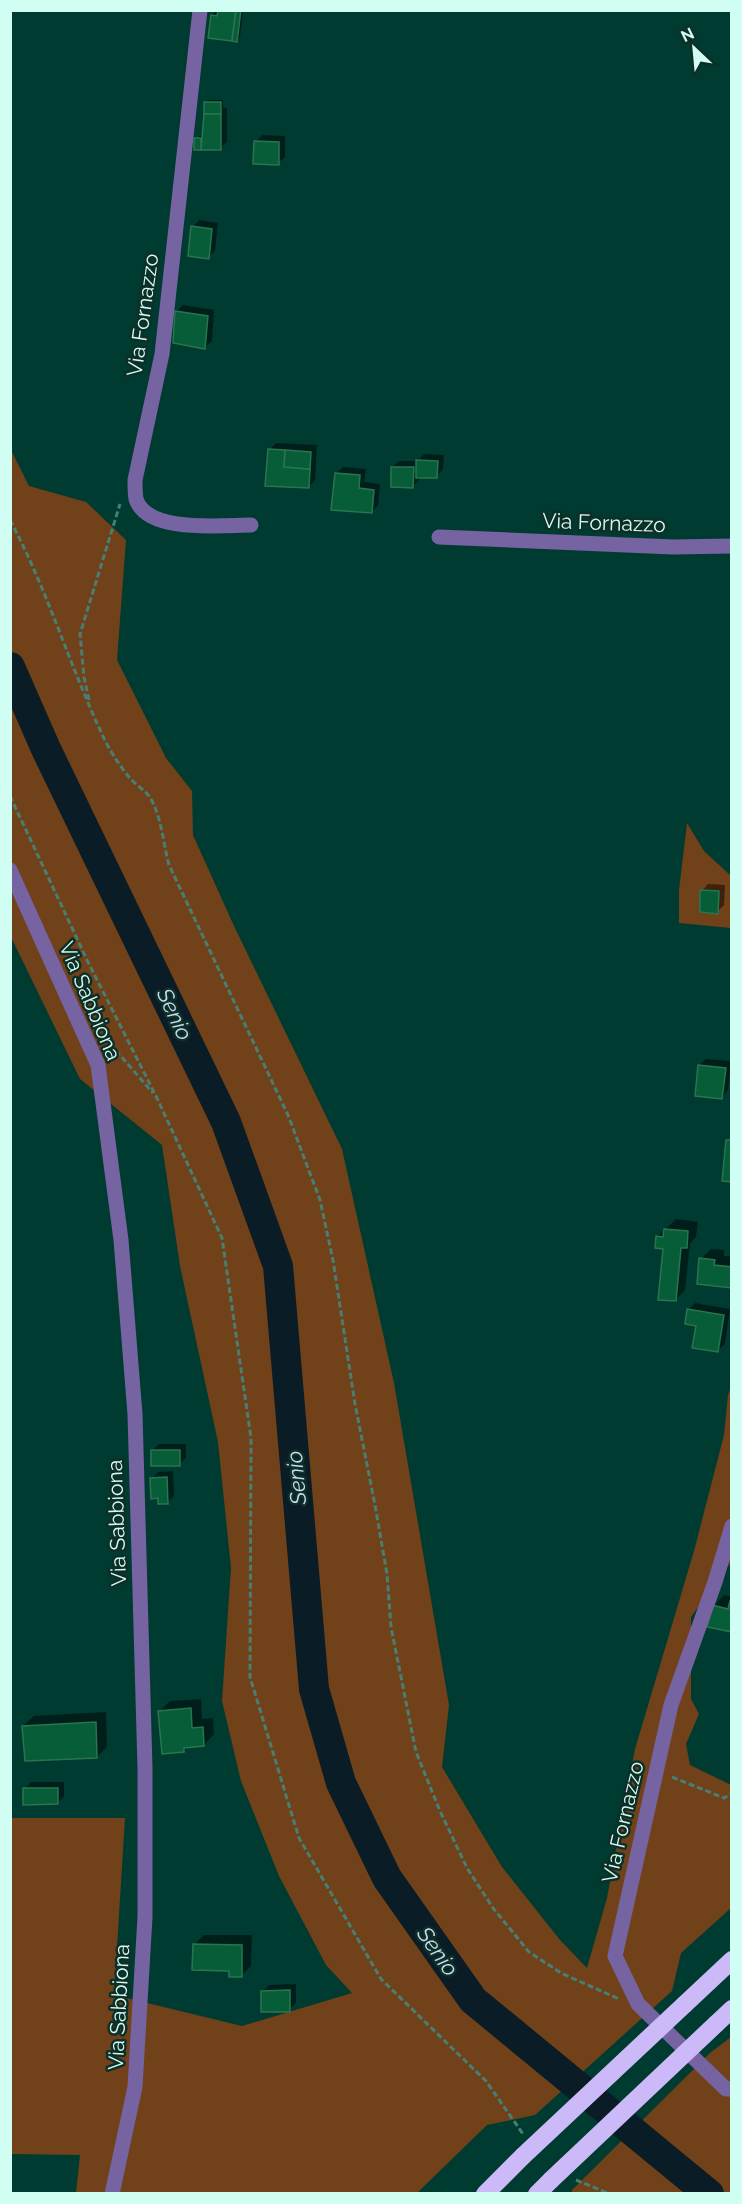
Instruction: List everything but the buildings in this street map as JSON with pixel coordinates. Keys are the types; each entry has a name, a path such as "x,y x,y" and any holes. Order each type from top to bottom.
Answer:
{"highway":[{"path":"485,2193 526,2148 732,1960"},
{"path":"537,2193 732,2009"}],"street":[{"name":"Via Fornazzo","path":"200,10 162,354 135,480 136,500 145,512 179,525 251,525"},
{"name":"Via Fornazzo","path":"439,537 673,547 732,546"},
{"name":"Via Sabbiona","path":"10,870 98,1065 121,1239 135,1414 146,1768 145,1917 135,2086 112,2193"},
{"name":"Via Fornazzo","path":"732,1526 715,1582 671,1705 615,1956 638,2004 726,2089 732,2089"}],"path":[{"path":"90,706 84,677 80,634 123,495 135,480"},
{"path":"10,520 52,611 74,672 102,736 128,777 151,798 161,825 169,865 288,1115 320,1200 333,1260 355,1404 387,1574 392,1627 405,1698 416,1752 440,1811 467,1868 493,1908 529,1952 561,1973 594,1989 621,2000 635,1998"},
{"path":"10,796 88,962 156,1096 222,1238 251,1438 250,1677 299,1838 381,1979 486,2081 520,2131 526,2148"},
{"path":"103,1036 156,1096"},
{"path":"656,1770 724,1798 732,1793"},
{"path":"573,2178 610,2193"}],"shaded area":[{"path":"10,448 29,486 86,502 126,540 117,660 166,758 192,791 193,835 234,926 342,1149 394,1383 449,1705 442,1767 502,1867 560,1940 587,1968 607,1898 635,1749 694,1551 724,1435 728,1395 731,1387 731,1562 691,1617 691,1699 699,1714 686,1744 690,1765 731,1785 731,1908 681,1953 672,1991 535,2115 487,2125 417,2193 76,2193 80,2155 11,2154 11,1818 125,1818 114,1995 242,2026 352,1993 326,1965 279,1876 241,1781 222,1701 231,1568 218,1442 180,1266 162,1145 80,1079 11,937"},
{"path":"687,823 704,851 731,876 731,928 679,923 679,890"},
{"path":"731,2037 731,2193 572,2194 572,2190 710,2053"}],"waterway":[{"name":"Senio","path":"10,667 46,749 226,1122 278,1266 314,1689 341,1783 387,1878 473,2000 709,2194"}]}
